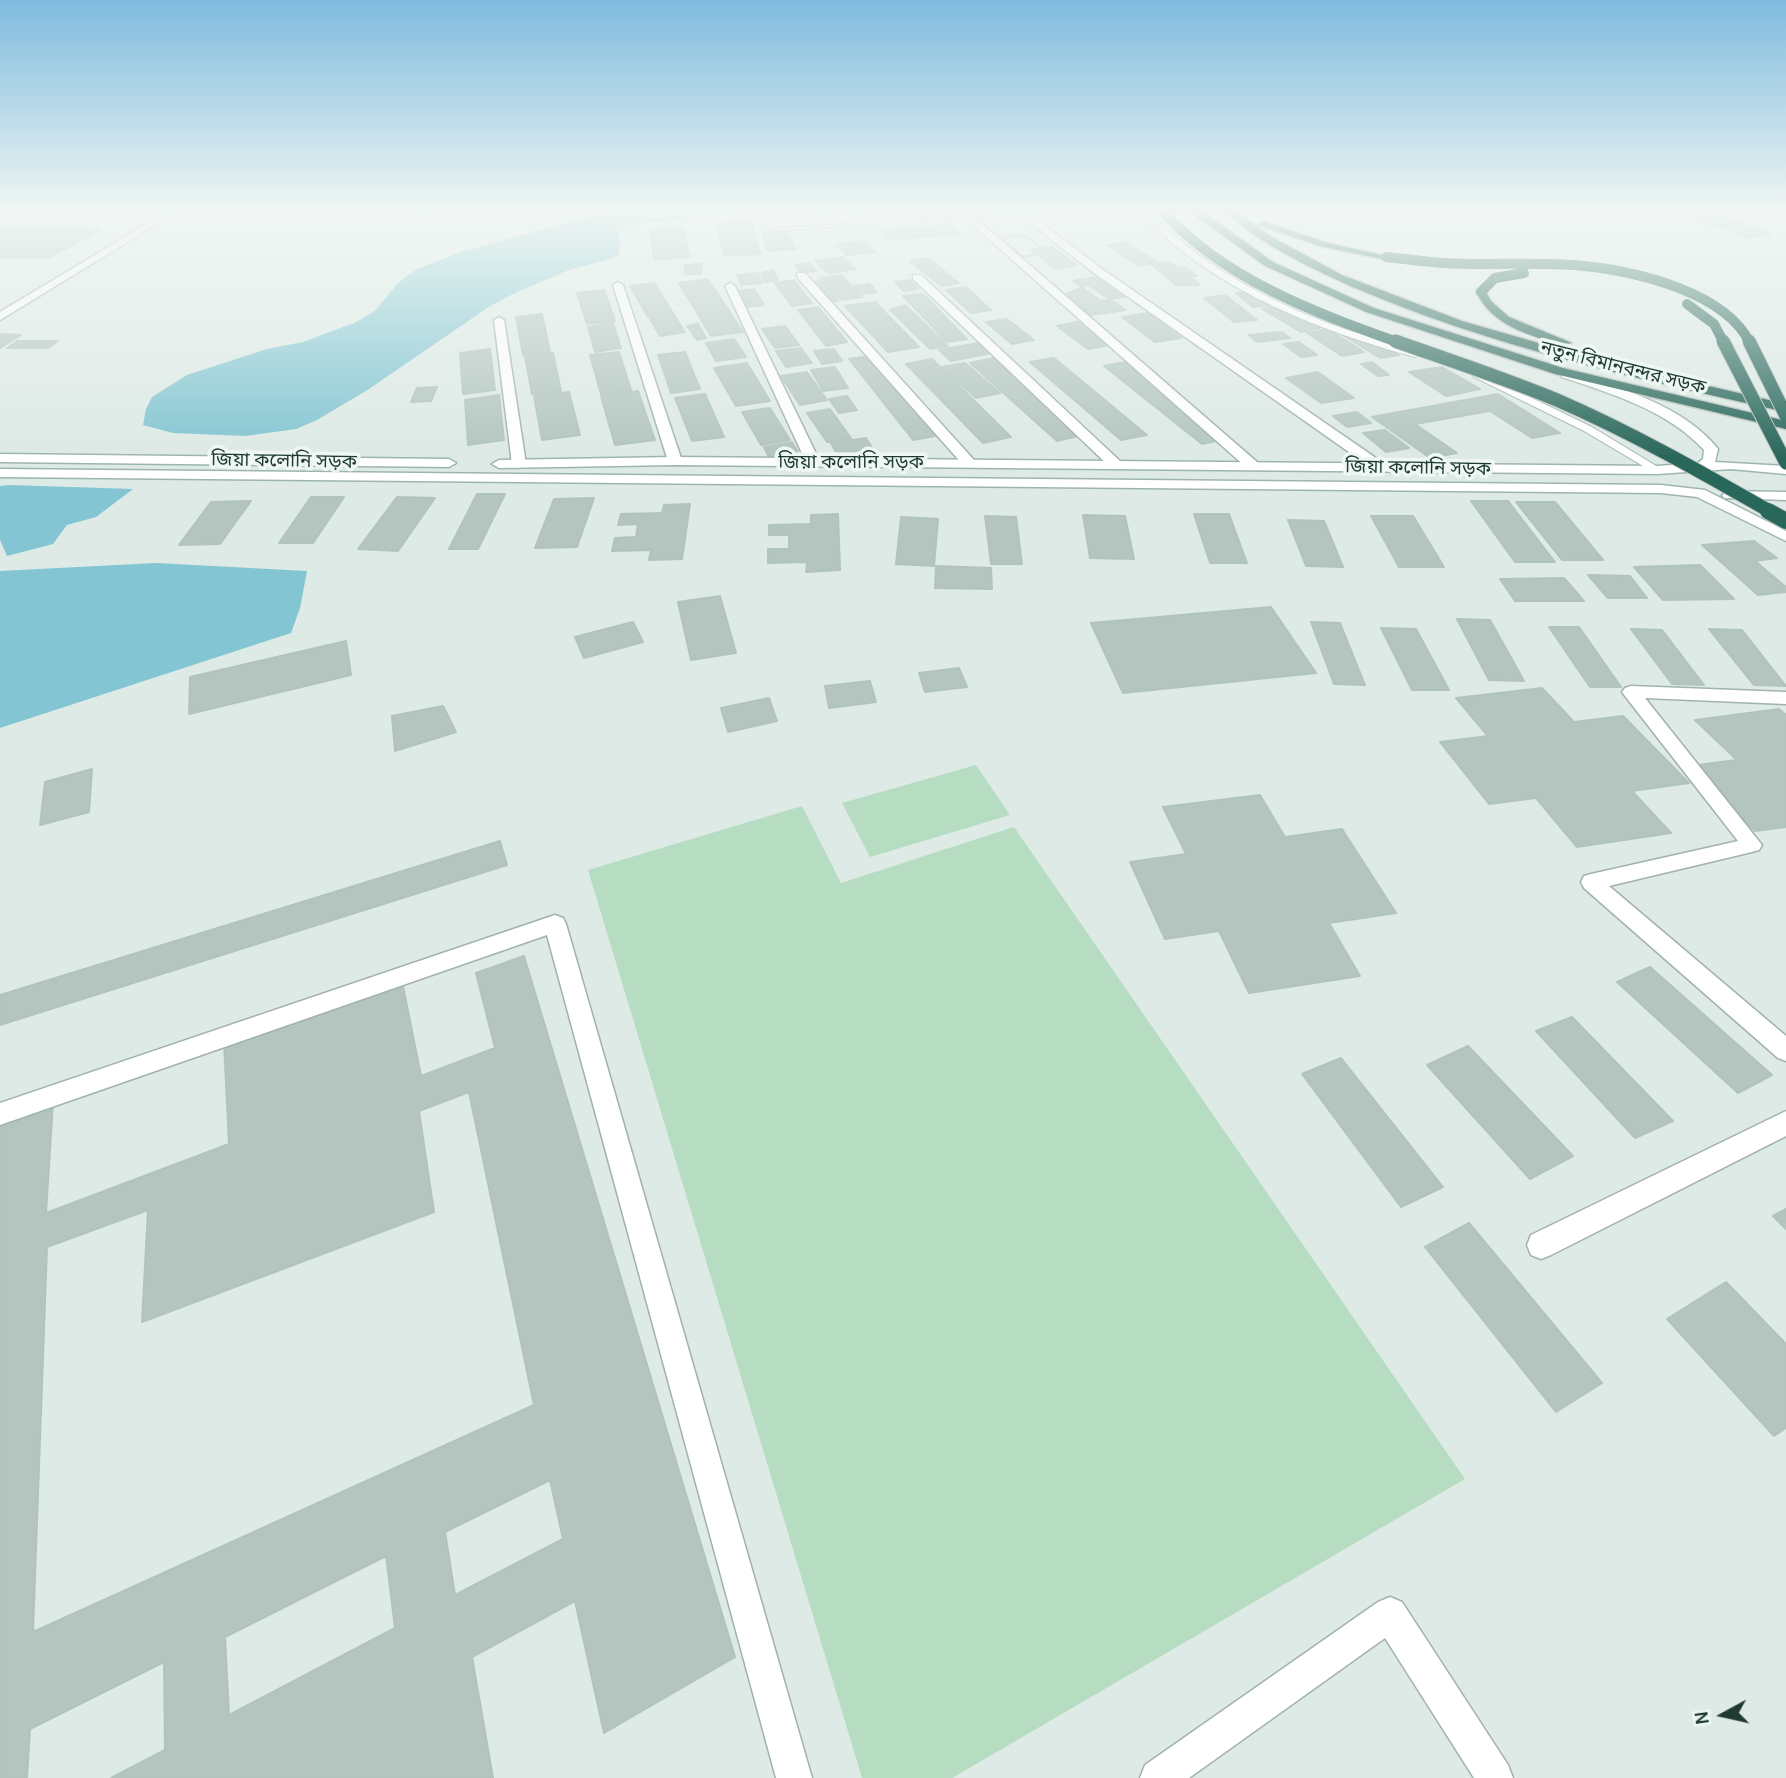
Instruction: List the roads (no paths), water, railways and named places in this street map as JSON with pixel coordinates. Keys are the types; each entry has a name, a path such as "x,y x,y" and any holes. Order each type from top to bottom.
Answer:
{"highway":[{"path":"1275,291 1368,332 1563,403 1660,449 1786,521"},
{"name":"নতুন বিমানবন্দর সড়ক","path":"1327,291 1420,328 1559,371 1785,423"},
{"name":"নতুন বিমানবন্দর সড়ক","path":"1372,291 1517,343 1589,363 1786,408"},
{"path":"1482,291 1484,300 1515,324 1720,393"},
{"path":"1658,291 1693,307 1714,324 1786,463"},
{"path":"1683,291 1723,310 1742,327 1785,423"}],"street":[{"path":"0,317 43,291"},
{"path":"620,291 675,461"},
{"path":"732,291 813,462"},
{"path":"815,291 969,463"},
{"path":"932,291 1115,464"},
{"path":"1059,291 1252,465"},
{"path":"1127,291 1381,468"},
{"path":"499,320 519,464"},
{"path":"1559,371 1628,397 1695,433 1711,449 1710,460 1702,467"},
{"name":"জিয়া কলোনি সড়ক","path":"0,458 519,464 675,461 1657,470 1731,465 1786,470"},
{"name":"জিয়া কলোনি সড়ক","path":"0,474 1661,489 1700,494"},
{"path":"1700,494 1786,496"},
{"path":"1700,494 1786,537"},
{"path":"1786,698 1630,692 1752,845 1591,882 1786,1051"},
{"path":"0,1114 555,924 794,1778"},
{"path":"1541,1245 1785,1125"},
{"path":"1158,1778 1390,1615 1496,1778"}],"lane":[{"path":"1255,291 1315,322 1486,378 1588,429 1657,470"}],"water":[{"path":"391,291 519,291 490,306 369,389 317,420 296,429 245,436 173,433 143,425 152,397 187,375 267,349 303,342 354,323 375,311"},
{"path":"0,486 133,489 96,517 67,525 53,544 7,556 0,540"},
{"path":"156,563 307,571 300,608 291,633 0,728 0,571"}]}
